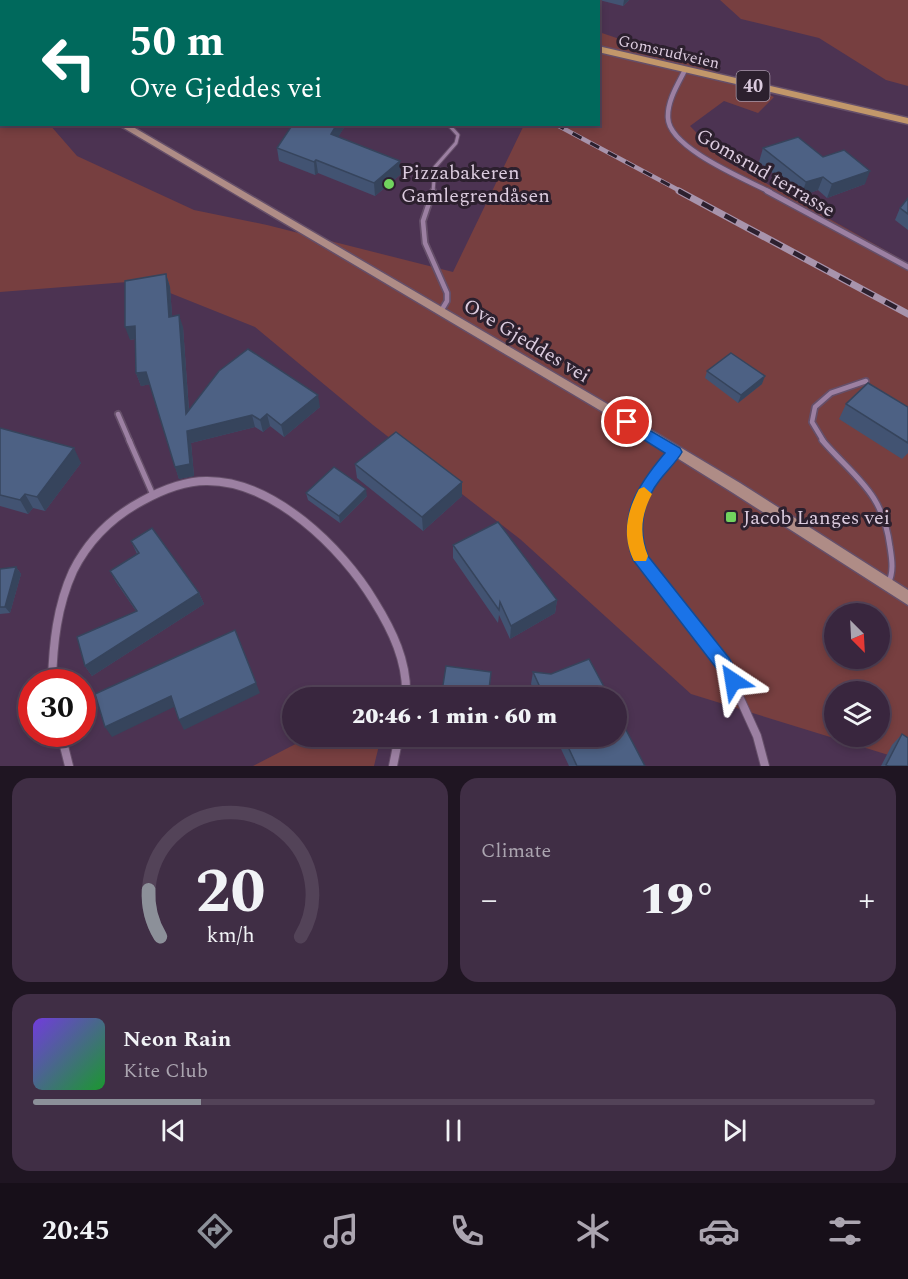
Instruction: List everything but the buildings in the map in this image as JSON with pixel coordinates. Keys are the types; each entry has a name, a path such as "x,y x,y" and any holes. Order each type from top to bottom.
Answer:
{"main road":[{"name":"Gomsrudveien","path":"600,49 908,122"}],"street":[{"name":"Gomsrud terrasse","path":"685,70 673,92 666,121 684,143 802,212 908,267"},
{"name":"Ove Gjeddes vei","path":"124,126 441,311 674,452 908,598"},
{"path":"674,452 652,479 638,506 634,540 641,560 723,664 743,698 760,742 765,766"},
{"path":"53,669 56,620 77,561 105,525 129,506 178,484 214,481 242,488 272,501 328,540 352,566 386,619 399,649 408,687"},
{"path":"64,747 69,766"},
{"path":"393,766 397,747"}],"lane":[{"path":"441,311 447,301 447,293 429,252 423,228 424,213 434,189 435,167 456,143 458,135 450,126"},
{"path":"866,381 847,386 825,398 815,408 812,421 826,448 862,481 879,503 887,529 893,575 888,584"},
{"path":"118,414 153,495"}],"shaded area":[{"path":"720,0 908,0 908,86 886,80 819,38 741,19"},
{"path":"600,32 728,76 774,97 758,113 724,101 690,126 721,158 908,263 908,761 863,747 890,747 890,681 824,681 824,735 691,694 520,539 373,425 255,327 140,281 0,292 0,126 51,126 77,156 194,210 267,225 453,272 524,126 600,126"},
{"path":"290,747 379,747 374,766 253,766"}],"railway":[{"path":"559,126 682,192"},
{"path":"679,191 908,314"}],"slow traffic":[{"path":"640,556 634,540 634,524 638,506 644,494"}],"place":[{"name":"Pizzabakeren Gamlegrendåsen","path":"389,184"},
{"name":"Jacob Langes vei","path":"731,517"}],"route":[{"path":"627,422 674,452 652,479 638,506 634,524 634,540 641,560 723,664 733,681"}]}
